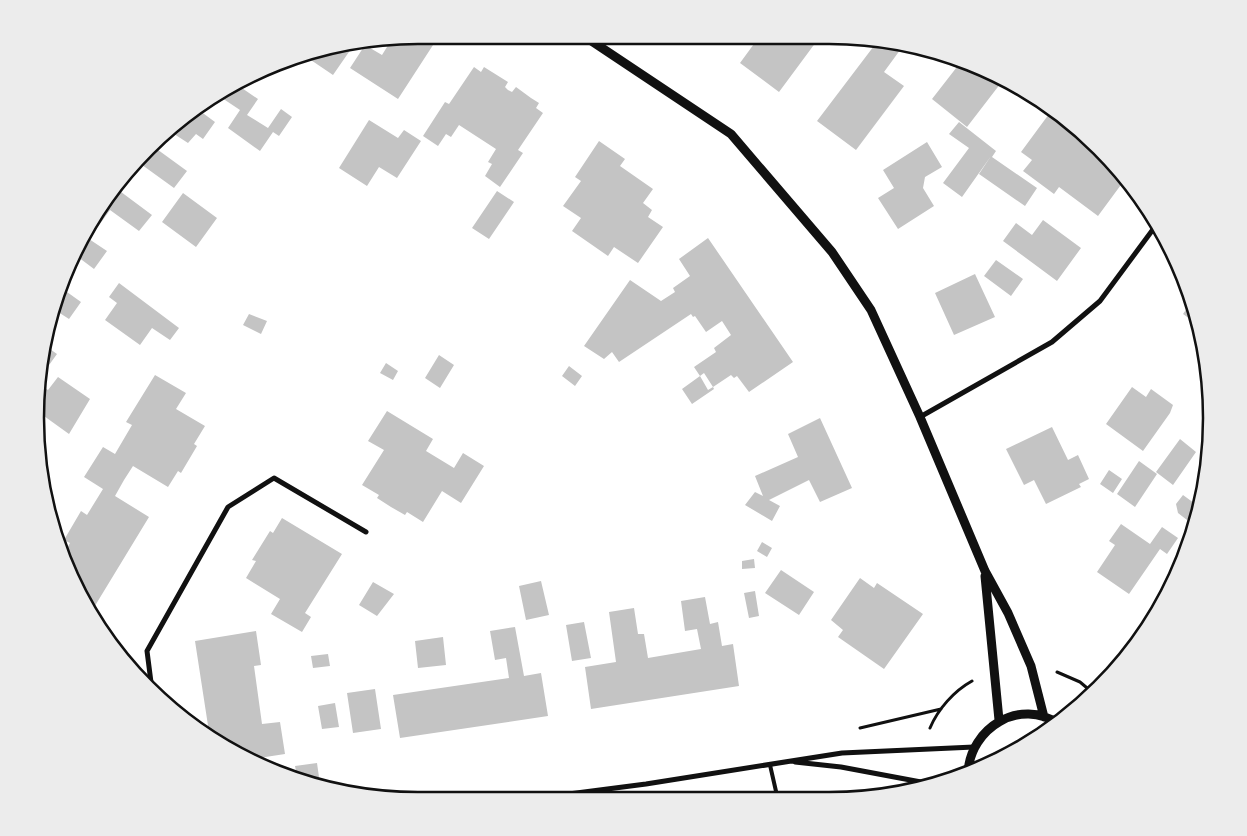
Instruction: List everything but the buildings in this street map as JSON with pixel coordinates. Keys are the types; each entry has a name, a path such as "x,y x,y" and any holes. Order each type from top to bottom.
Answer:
{"street":[{"path":"596,44 731,134 832,252 871,310 920,417 985,571 1008,613 1031,666 1044,717"},
{"path":"920,417 1052,342 1100,301 1152,230"},
{"path":"151,681 147,651 228,507 274,478 366,532"},
{"path":"985,571 999,720"},
{"path":"970,765 974,746 989,728 999,720 1021,714 1044,717 1050,720"},
{"path":"580,792 646,784 864,751 974,746"},
{"path":"787,762 841,766 917,781"}],"lane":[{"path":"770,764 776,792"}]}
